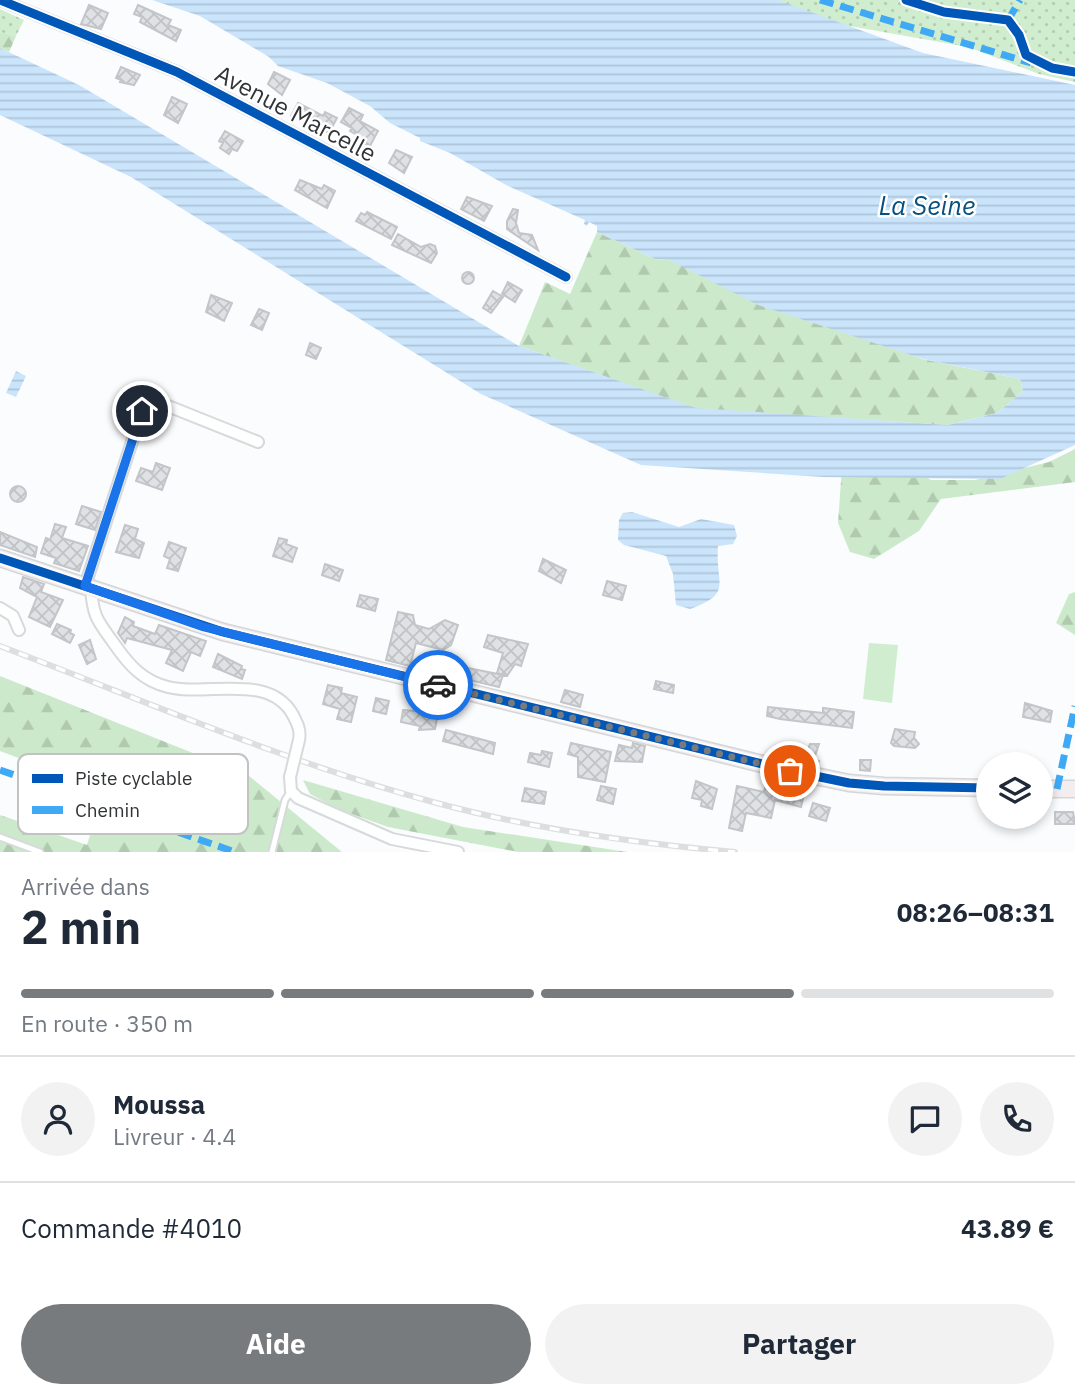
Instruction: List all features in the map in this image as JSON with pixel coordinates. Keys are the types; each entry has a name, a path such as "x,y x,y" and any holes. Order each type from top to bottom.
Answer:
{"main road":[{"path":"0,558 204,627 790,771 849,783 976,788"},
{"path":"1053,789 1075,789"}],"street":[{"name":"Avenue Marcelle","path":"0,0 177,72 566,277"},
{"path":"258,442 163,404 149,404 142,411 88,587 93,614 136,672 152,682 177,689 254,690 271,694 284,702 300,730 290,777 291,791 298,798 418,849 458,852"},
{"path":"0,608 13,616 19,630"}],"lane":[{"path":"272,852 285,800 291,791"},
{"path":"0,837 40,852"}],"green space":[{"path":"764,0 1075,0 1075,82 1039,74 968,47 793,16"},
{"path":"0,9 24,20 16,36 0,32"},
{"path":"0,32 16,36 9,52 0,48"},
{"path":"597,232 655,259 669,260 922,359 1020,379 1023,391 997,413 948,425 696,409 519,346 545,282 570,294"},
{"path":"1075,449 1075,482 941,499 919,531 874,559 850,552 838,523 842,467 918,473 931,480 975,480 1049,462"},
{"path":"1075,592 1075,635 1056,623 1069,594"},
{"path":"869,643 898,645 892,703 863,699"},
{"path":"0,676 195,754 18,754 18,758 0,751"},
{"path":"248,775 342,852 0,852 0,815 18,821 18,834 55,834 87,845 90,834 248,834"},
{"path":"303,780 463,827 627,852 518,852 388,827 338,809 310,794"}],"water":[{"name":"La Seine","path":"152,0 778,0 923,53 1075,85 1075,445 1000,479 823,477 641,465 481,394 131,177 0,115 0,48 79,85 519,346 696,408 948,425 997,413 1023,391 1020,379 923,359 758,305 669,260 655,259 597,232 597,226 589,222 587,226 584,224 585,220 506,185 450,153 420,141 420,138 390,123 370,106 327,83 278,66 269,57 200,16"},
{"path":"16,371 26,376 16,397 6,393"},
{"path":"632,512 679,527 701,519 734,525 737,536 733,544 718,546 719,586 713,598 690,609 676,605 673,574 666,556 624,545 618,540 619,520 623,513"}],"building":[{"path":"89,5 108,13 101,29 81,24"},
{"path":"138,5 171,20 168,25 181,30 176,41 140,22 142,17 134,14"},
{"path":"121,67 140,75 134,85 120,82 121,80 116,78"},
{"path":"274,72 290,80 282,95 268,84"},
{"path":"172,97 187,104 178,123 164,115"},
{"path":"298,103 323,116 325,112 337,118 329,133 291,116"},
{"path":"349,108 363,115 360,121 378,131 370,146 355,139 357,135 350,131 352,128 341,122"},
{"path":"225,131 243,141 237,151 232,149 229,154 220,148 223,143 219,141"},
{"path":"396,150 412,157 404,173 389,163"},
{"path":"300,180 322,189 324,185 335,191 327,208 295,190"},
{"path":"467,197 492,206 484,221 461,209"},
{"path":"513,209 518,210 516,223 519,233 532,235 538,250 507,229 507,221"},
{"path":"367,212 397,227 391,239 356,221 361,213 365,215"},
{"path":"398,234 421,247 430,244 435,246 437,253 431,263 392,245"},
{"path":"468,272 474,278 468,284 462,278"},
{"path":"508,282 522,290 515,302 502,294"},
{"path":"493,291 503,297 491,313 483,308"},
{"path":"211,295 232,303 224,321 206,312"},
{"path":"259,309 269,313 262,330 251,325"},
{"path":"310,343 321,348 316,359 306,355"},
{"path":"156,463 170,468 162,490 136,481 141,468 153,472"},
{"path":"18,486 26,494 18,502 10,494"},
{"path":"82,506 101,512 95,530 76,524"},
{"path":"55,524 66,527 62,538 88,546 79,571 54,563 56,558 41,553 46,538 50,540"},
{"path":"125,525 138,529 135,539 144,543 139,558 116,552"},
{"path":"0,532 37,547 35,557 0,545"},
{"path":"279,538 287,540 286,544 297,548 292,562 273,556"},
{"path":"169,542 186,548 178,571 167,568 170,559 164,556"},
{"path":"543,559 566,570 561,583 539,571"},
{"path":"325,564 343,570 339,581 322,575"},
{"path":"23,577 44,584 41,592 63,600 50,627 29,617 37,597 20,588"},
{"path":"607,581 626,586 622,600 603,595"},
{"path":"360,595 378,599 375,611 357,606"},
{"path":"398,612 413,615 415,625 429,629 445,620 458,625 451,645 443,650 416,643 410,666 386,660"},
{"path":"125,617 134,622 133,626 155,634 159,625 206,641 200,656 191,652 183,671 166,663 172,650 127,638 125,643 118,633"},
{"path":"57,624 71,630 70,633 74,635 70,643 52,634"},
{"path":"488,635 528,644 521,666 515,664 507,676 497,673 503,653 484,647"},
{"path":"90,640 96,659 87,664 79,645"},
{"path":"218,654 242,666 241,669 245,670 242,679 213,667"},
{"path":"463,667 503,675 499,687 461,678"},
{"path":"656,681 674,685 673,693 654,689"},
{"path":"328,685 342,688 341,693 357,697 351,722 337,719 340,709 323,704"},
{"path":"565,690 583,695 580,707 561,702"},
{"path":"376,698 389,701 386,714 373,711"},
{"path":"1025,703 1052,711 1050,722 1023,717"},
{"path":"768,707 823,713 823,708 854,712 852,728 767,716"},
{"path":"403,710 438,713 435,729 419,730 420,726 401,722"},
{"path":"895,729 915,732 914,738 919,744 915,748 894,746 891,743"},
{"path":"446,730 495,743 493,754 443,741"},
{"path":"571,743 611,752 605,782 578,777 578,757 568,754"},
{"path":"633,743 645,746 642,762 615,761 619,745 632,748"},
{"path":"810,744 819,744 814,759 819,761 817,766 791,759 794,751 806,756"},
{"path":"542,751 552,753 549,767 528,762 530,753 541,755"},
{"path":"860,760 871,760 870,771 860,770"},
{"path":"696,781 717,789 712,809 701,806 702,800 692,798"},
{"path":"766,784 804,794 801,807 775,800 771,818 746,813 742,831 729,828 737,786 764,792"},
{"path":"601,786 616,789 613,804 597,800"},
{"path":"525,788 546,792 544,804 522,801"},
{"path":"813,803 830,808 826,821 809,816"},
{"path":"1055,812 1073,812 1075,824 1055,824"}],"railway":[{"path":"0,646 269,749 433,802 583,834 735,852"}],"marked path":[{"path":"820,0 1031,63"},
{"path":"1008,20 1020,0"},
{"path":"1057,789 1075,706"},
{"path":"0,770 18,776"},
{"path":"183,834 235,852"}],"cycle path":[{"path":"0,0 177,72 566,277"},
{"path":"906,0 944,12 1008,20 1019,35 1026,55 1052,68 1075,72"},
{"path":"0,558 223,632 791,771 849,783 976,788"}],"way so far":[{"path":"438,685 790,771"}],"route":[{"path":"142,411 85,586 204,627 438,685"}]}
